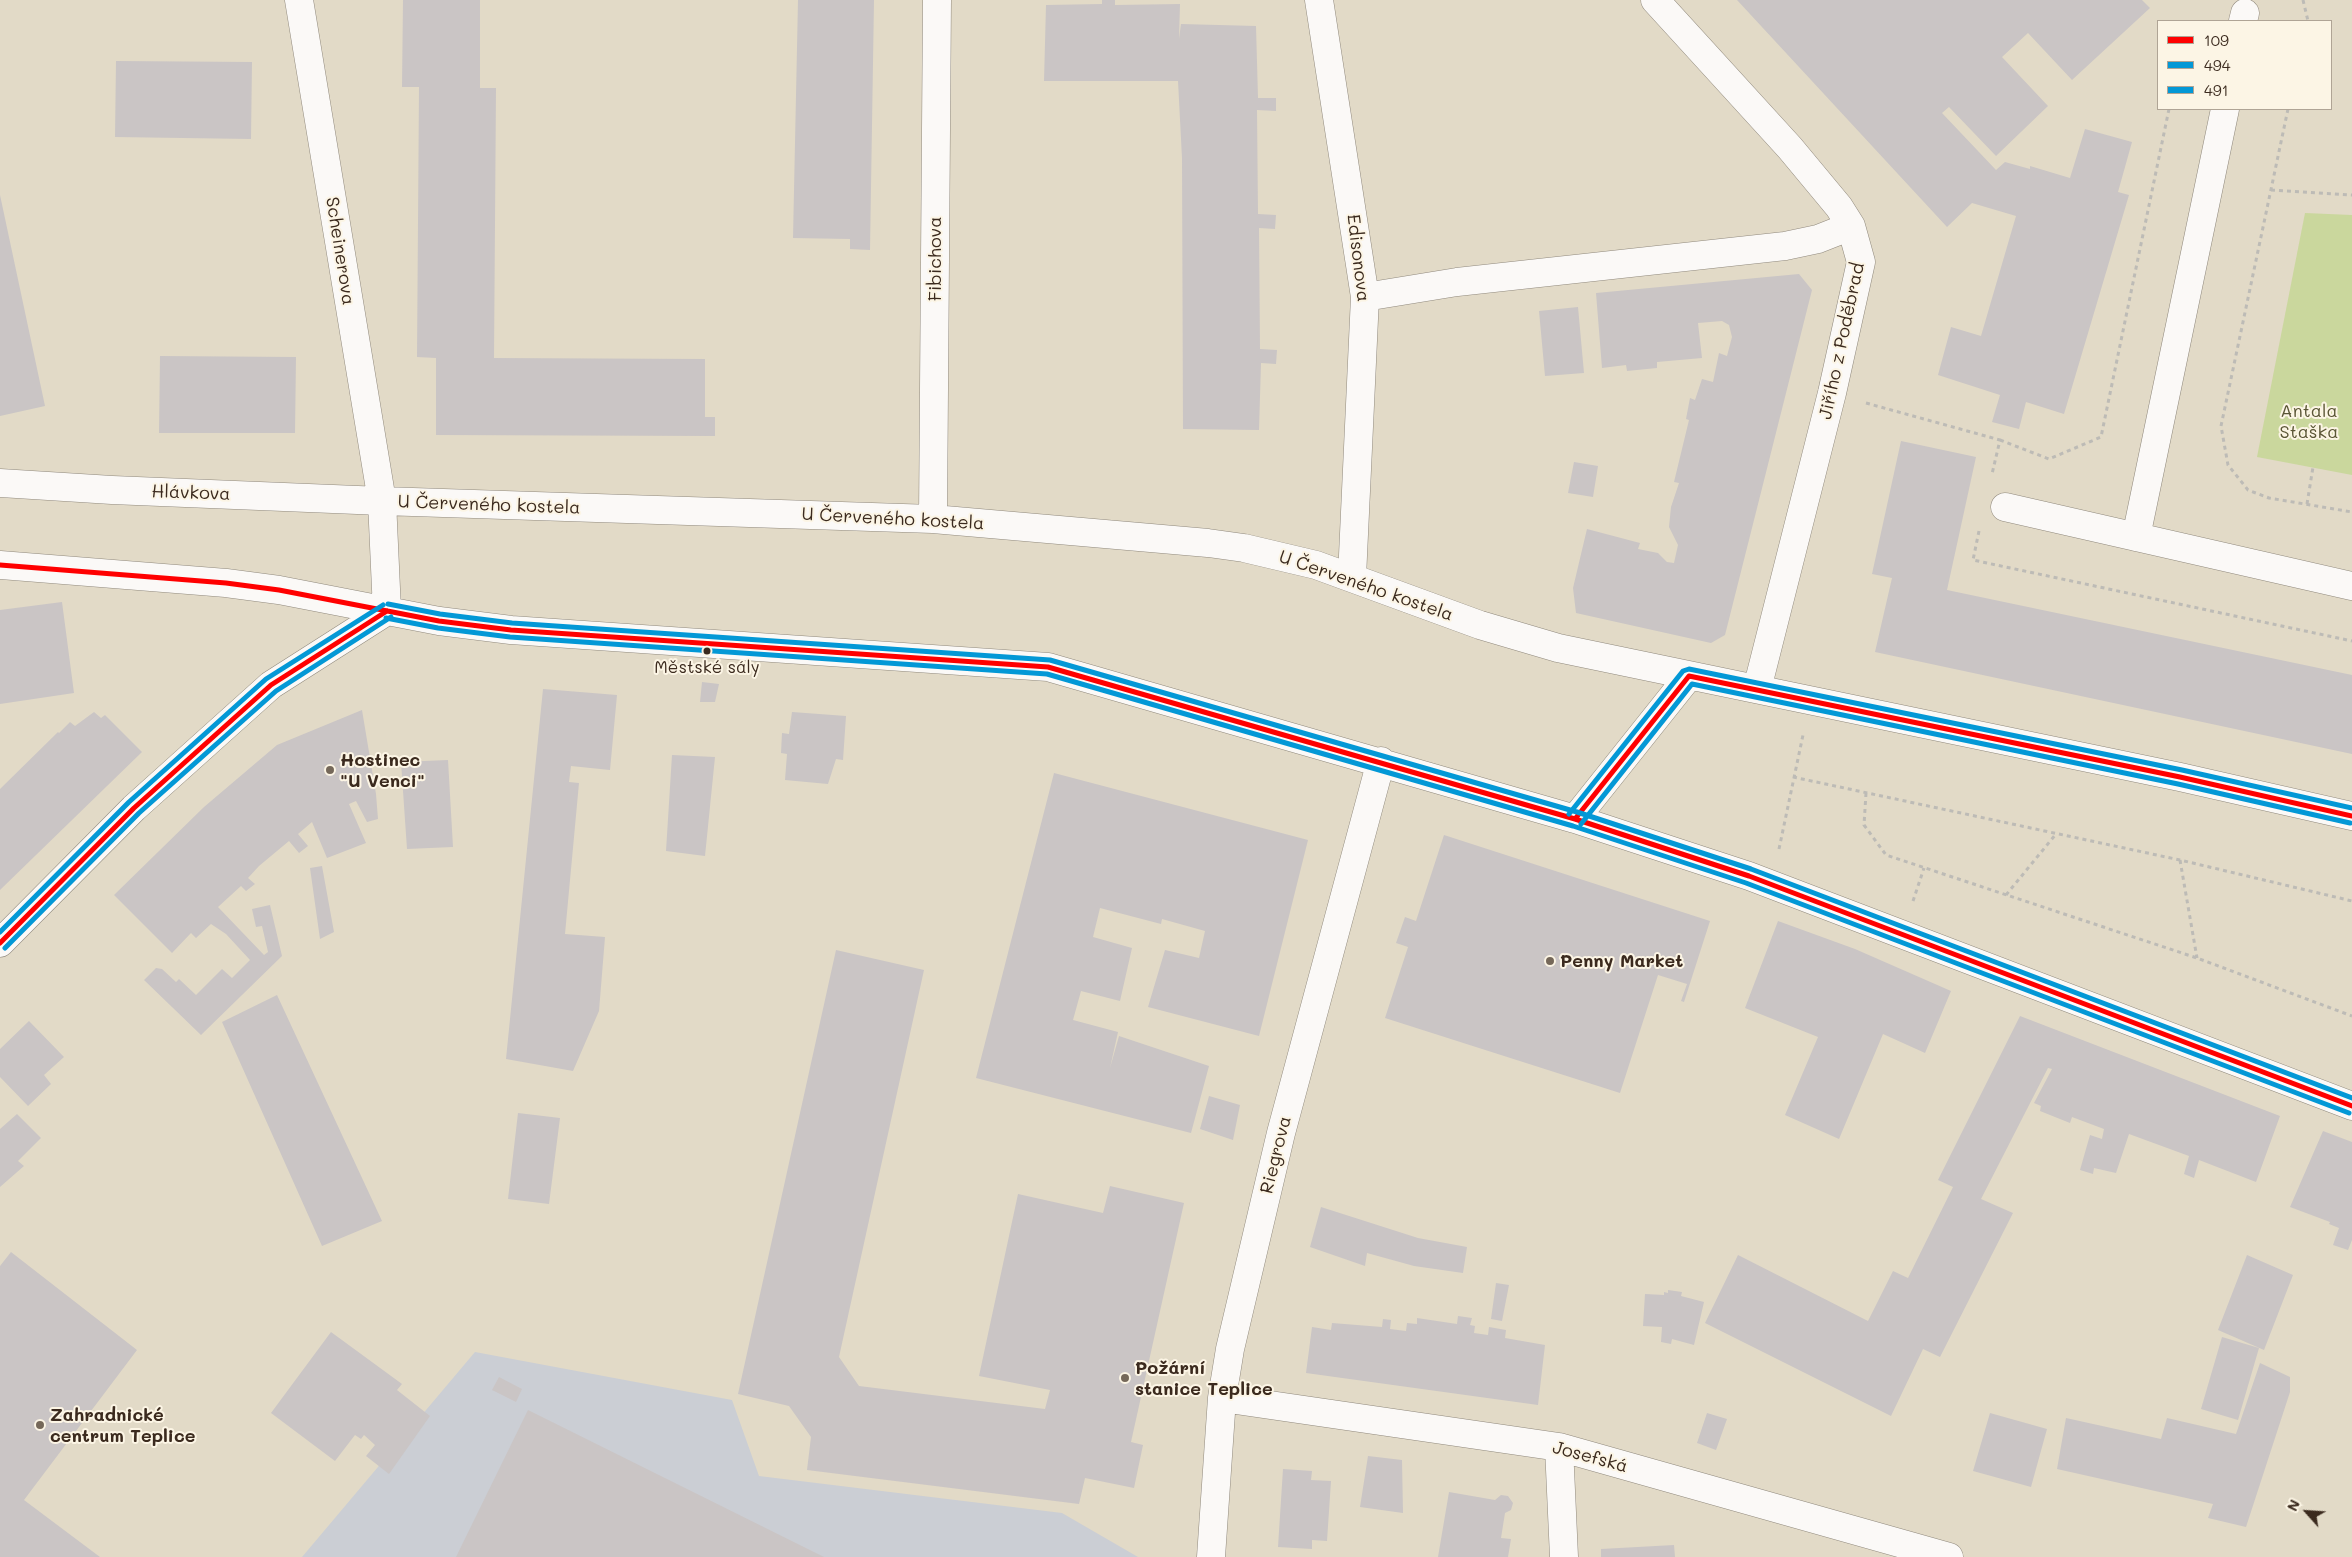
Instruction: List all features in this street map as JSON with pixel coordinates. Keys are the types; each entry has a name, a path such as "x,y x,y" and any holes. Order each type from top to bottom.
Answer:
{"street":[{"name":"Scheinerova","path":"299,0 382,501"},
{"name":"Fibichova","path":"933,519 937,0"},
{"name":"Edisonova","path":"1319,0 1365,297 1352,577"},
{"name":"Jiřího z Poděbrad","path":"1655,0 1810,171 1839,207 1851,226 1860,252 1860,274 1757,689"},
{"path":"2136,537 2225,110"},
{"path":"1365,297 1456,282 1785,246 1818,239 1851,226"},
{"name":"Hlávkova","path":"0,483 112,490 382,501"},
{"name":"U Červeného kostela","path":"387,611 382,501 933,519 1244,548 1307,563 1352,577 1512,635 1558,648 2180,777 2352,816"},
{"path":"2005,507 2352,586"},
{"path":"0,564 226,583 288,591 440,621 511,630 1048,667 1381,761 1575,819 1761,880 2352,1106"},
{"path":"0,943 134,808 272,685 387,611"},
{"path":"1575,819 1689,676"},
{"name":"Riegrova","path":"1211,1557 1222,1398 1230,1349 1281,1133 1381,761"},
{"name":"Josefská","path":"1222,1398 1559,1447 1949,1557"},
{"path":"1559,1447 1564,1557"}],"path":[{"path":"2303,0 2308,20"},
{"path":"2000,440 2049,459 2101,437 2170,110"},
{"path":"2288,110 2221,426 2228,465 2248,490 2269,498 2352,512"},
{"path":"2270,190 2352,195"},
{"path":"2307,504 2313,467"},
{"path":"1761,880 1793,777 1811,700"},
{"path":"1793,777 2180,860 2352,901"},
{"path":"1866,793 1864,825 1886,855 2197,958 2352,1016"},
{"path":"2006,895 2056,834"},
{"path":"2180,860 2197,958"}],"shaded area":[{"path":"475,1352 732,1400 759,1476 1062,1513 1138,1557 302,1557"}],"green space":[{"name":"Antala Staška","path":"2305,213 2352,215 2352,475 2257,457"}],"building":[{"path":"403,0 480,0 480,88 496,88 494,358 705,359 705,417 715,417 715,436 436,435 436,358 417,357 419,87 402,87"},
{"path":"798,0 874,0 870,250 850,249 850,239 793,238"},
{"path":"1102,0 1115,0 1115,5 1180,4 1179,39 1181,24 1256,26 1258,98 1276,98 1276,111 1257,110 1258,214 1276,215 1275,229 1259,228 1260,349 1277,350 1276,364 1261,363 1259,430 1183,429 1182,158 1178,81 1044,81 1046,5 1102,4"},
{"path":"1737,0 2142,0 2150,8 2072,80 2028,33 2002,57 2048,106 1996,156 1949,107 1942,113 1996,170 2005,162 2030,169 2030,166 2070,178 2085,129 2132,142 2118,192 2129,195 2064,414 2026,402 2019,429 1992,422 2000,395 1938,375 1951,327 1981,336 2016,216 1972,203 1947,227"},
{"path":"116,61 252,62 251,139 115,137"},
{"path":"0,195 45,406 0,416"},
{"path":"1799,274 1812,290 1725,635 1711,643 1576,613 1573,588 1587,529 1640,543 1638,549 1658,553 1667,562 1674,563 1678,545 1669,527 1671,507 1679,483 1674,482 1689,420 1686,419 1690,398 1695,400 1702,379 1713,382 1719,353 1727,356 1732,337 1729,325 1722,321 1698,323 1702,358 1657,362 1657,368 1627,371 1626,365 1602,368 1596,293"},
{"path":"1578,307 1584,373 1545,376 1539,311"},
{"path":"160,356 296,357 295,433 159,433"},
{"path":"1901,441 1976,457 1947,590 2352,675 2352,754 1875,652 1892,578 1872,574"},
{"path":"1574,462 1598,466 1593,497 1568,493"},
{"path":"62,602 74,693 0,704 0,610"},
{"path":"702,682 719,684 715,702 700,702"},
{"path":"543,689 617,695 610,770 571,766 569,782 579,783 565,934 605,937 599,1011 573,1071 506,1059"},
{"path":"362,710 376,794 378,819 367,822 356,801 349,804 366,843 327,858 312,822 298,834 308,846 299,853 289,841 259,866 248,878 255,884 246,891 241,886 218,907 264,955 268,952 262,926 256,927 252,909 270,905 282,956 201,1035 144,980 156,968 162,969 176,982 179,979 196,995 222,969 232,978 250,960 226,934 211,924 196,938 191,933 172,953 114,895 204,807 277,745"},
{"path":"94,712 101,718 105,715 142,752 0,890 0,789 70,722 75,726"},
{"path":"792,712 846,716 843,760 836,759 828,784 785,780 787,754 781,753 782,733 789,734"},
{"path":"672,755 715,757 705,856 666,851"},
{"path":"448,760 453,847 407,849 401,762"},
{"path":"1054,773 1308,840 1259,1036 1148,1007 1165,950 1199,958 1205,931 1162,919 1161,924 1100,908 1093,937 1132,948 1120,1001 1081,991 1073,1020 1118,1032 1110,1068 1119,1036 1209,1066 1191,1133 976,1078"},
{"name":"Penny Market","path":"1444,835 1710,921 1684,1002 1681,1001 1687,984 1658,975 1620,1093 1385,1018 1408,947 1396,943 1405,917 1416,921"},
{"path":"322,866 334,932 320,939 310,868"},
{"path":"1778,921 1855,949 1951,991 1925,1053 1883,1034 1839,1139 1785,1115 1818,1037 1745,1008"},
{"path":"836,950 924,970 839,1357 859,1386 1045,1409 1050,1390 979,1376 1018,1194 1103,1213 1110,1186 1184,1203 1131,1442 1143,1445 1134,1488 1085,1478 1079,1504 807,1470 811,1437 789,1406 738,1394"},
{"path":"277,995 382,1221 322,1246 222,1022"},
{"path":"2020,1016 2280,1116 2256,1182 2199,1160 2194,1178 2184,1174 2189,1156 2129,1134 2116,1173 2094,1168 2093,1174 2080,1170 2090,1135 2102,1139 2104,1129 2072,1117 2070,1123 2040,1111 2041,1106 2034,1103 2052,1069 2048,1068 1981,1199 2013,1213 1940,1357 1923,1349 1891,1416 1705,1323 1738,1255 1868,1321 1893,1271 1908,1278 1953,1187 1938,1180"},
{"path":"29,1021 64,1057 44,1075 51,1084 28,1106 0,1077 0,1049"},
{"path":"1209,1096 1240,1105 1233,1140 1200,1129"},
{"path":"518,1113 560,1118 549,1204 508,1199"},
{"path":"17,1114 41,1138 18,1161 24,1166 0,1187 0,1129"},
{"path":"2323,1131 2352,1142 2352,1240 2348,1250 2333,1245 2339,1228 2329,1224 2330,1222 2290,1207"},
{"path":"1321,1207 1418,1238 1467,1247 1463,1273 1414,1266 1367,1253 1365,1266 1310,1247"},
{"name":"Zahradnické centrum Teplice","path":"11,1252 137,1350 24,1500 100,1557 0,1557 0,1266"},
{"path":"2247,1255 2293,1275 2264,1350 2218,1330"},
{"path":"1496,1283 1509,1285 1502,1321 1491,1319"},
{"path":"1668,1290 1682,1292 1681,1296 1704,1302 1694,1345 1672,1339 1671,1344 1661,1342 1662,1327 1643,1326 1645,1294 1664,1295 1664,1292 1668,1293"},
{"path":"1458,1316 1472,1318 1470,1325 1475,1326 1474,1333 1488,1335 1489,1327 1506,1330 1505,1338 1545,1345 1538,1405 1306,1373 1312,1327 1331,1330 1332,1323 1382,1327 1383,1319 1391,1320 1390,1329 1406,1331 1407,1323 1417,1324 1417,1318 1457,1324"},
{"path":"331,1332 402,1384 397,1390 430,1416 389,1474 366,1456 375,1445 364,1435 361,1439 355,1435 335,1461 271,1413"},
{"path":"2222,1337 2259,1348 2238,1420 2201,1409"},
{"path":"2260,1363 2290,1377 2290,1392 2246,1527 2208,1518 2213,1504 2057,1469 2066,1418 2161,1439 2167,1418 2236,1434"},
{"path":"499,1377 522,1389 516,1402 492,1390"},
{"path":"528,1410 824,1557 456,1557"},
{"path":"1707,1413 1727,1419 1716,1450 1697,1443"},
{"path":"1990,1413 2047,1429 2031,1487 1973,1471"},
{"path":"1368,1456 1402,1460 1403,1513 1360,1507"},
{"path":"1283,1469 1312,1471 1311,1480 1331,1481 1327,1541 1312,1540 1312,1549 1278,1547"},
{"path":"1449,1492 1495,1500 1501,1495 1508,1496 1513,1503 1511,1510 1505,1513 1501,1538 1511,1539 1508,1557 1438,1557"},
{"path":"1674,1545 1675,1557 1601,1557 1601,1549"}],"transit line":[{"name":"109","path":"0,565 226,583 279,590 439,621 511,630 1048,667 1575,819 1749,876 2352,1106"},
{"name":"491","path":"388,604 440,614 512,623 1050,660 1577,812 1751,869 2352,1098"},
{"name":"491","path":"0,932 129,802 266,679 383,605"},
{"name":"109","path":"0,943 134,808 271,685 387,611"},
{"name":"494","path":"5,948 139,813 276,691 391,617"},
{"name":"494","path":"386,618 438,628 510,637 1047,674 1573,826 1746,883 2349,1113"},
{"name":"491","path":"1569,814 1683,671 1689,669 2182,770 2352,808"},
{"name":"109","path":"1575,819 1689,676 2180,777 2352,816"},
{"name":"494","path":"1581,824 1692,684 2178,784 2350,823"}],"place":[{"name":"Městské sály","path":"707,651"},
{"name":"Hostinec \"U Venci\"","path":"330,770"},
{"name":"Penny Market","path":"1550,961"},
{"name":"Požární stanice Teplice","path":"1125,1378"},
{"name":"Zahradnické centrum Teplice","path":"40,1425"}]}
